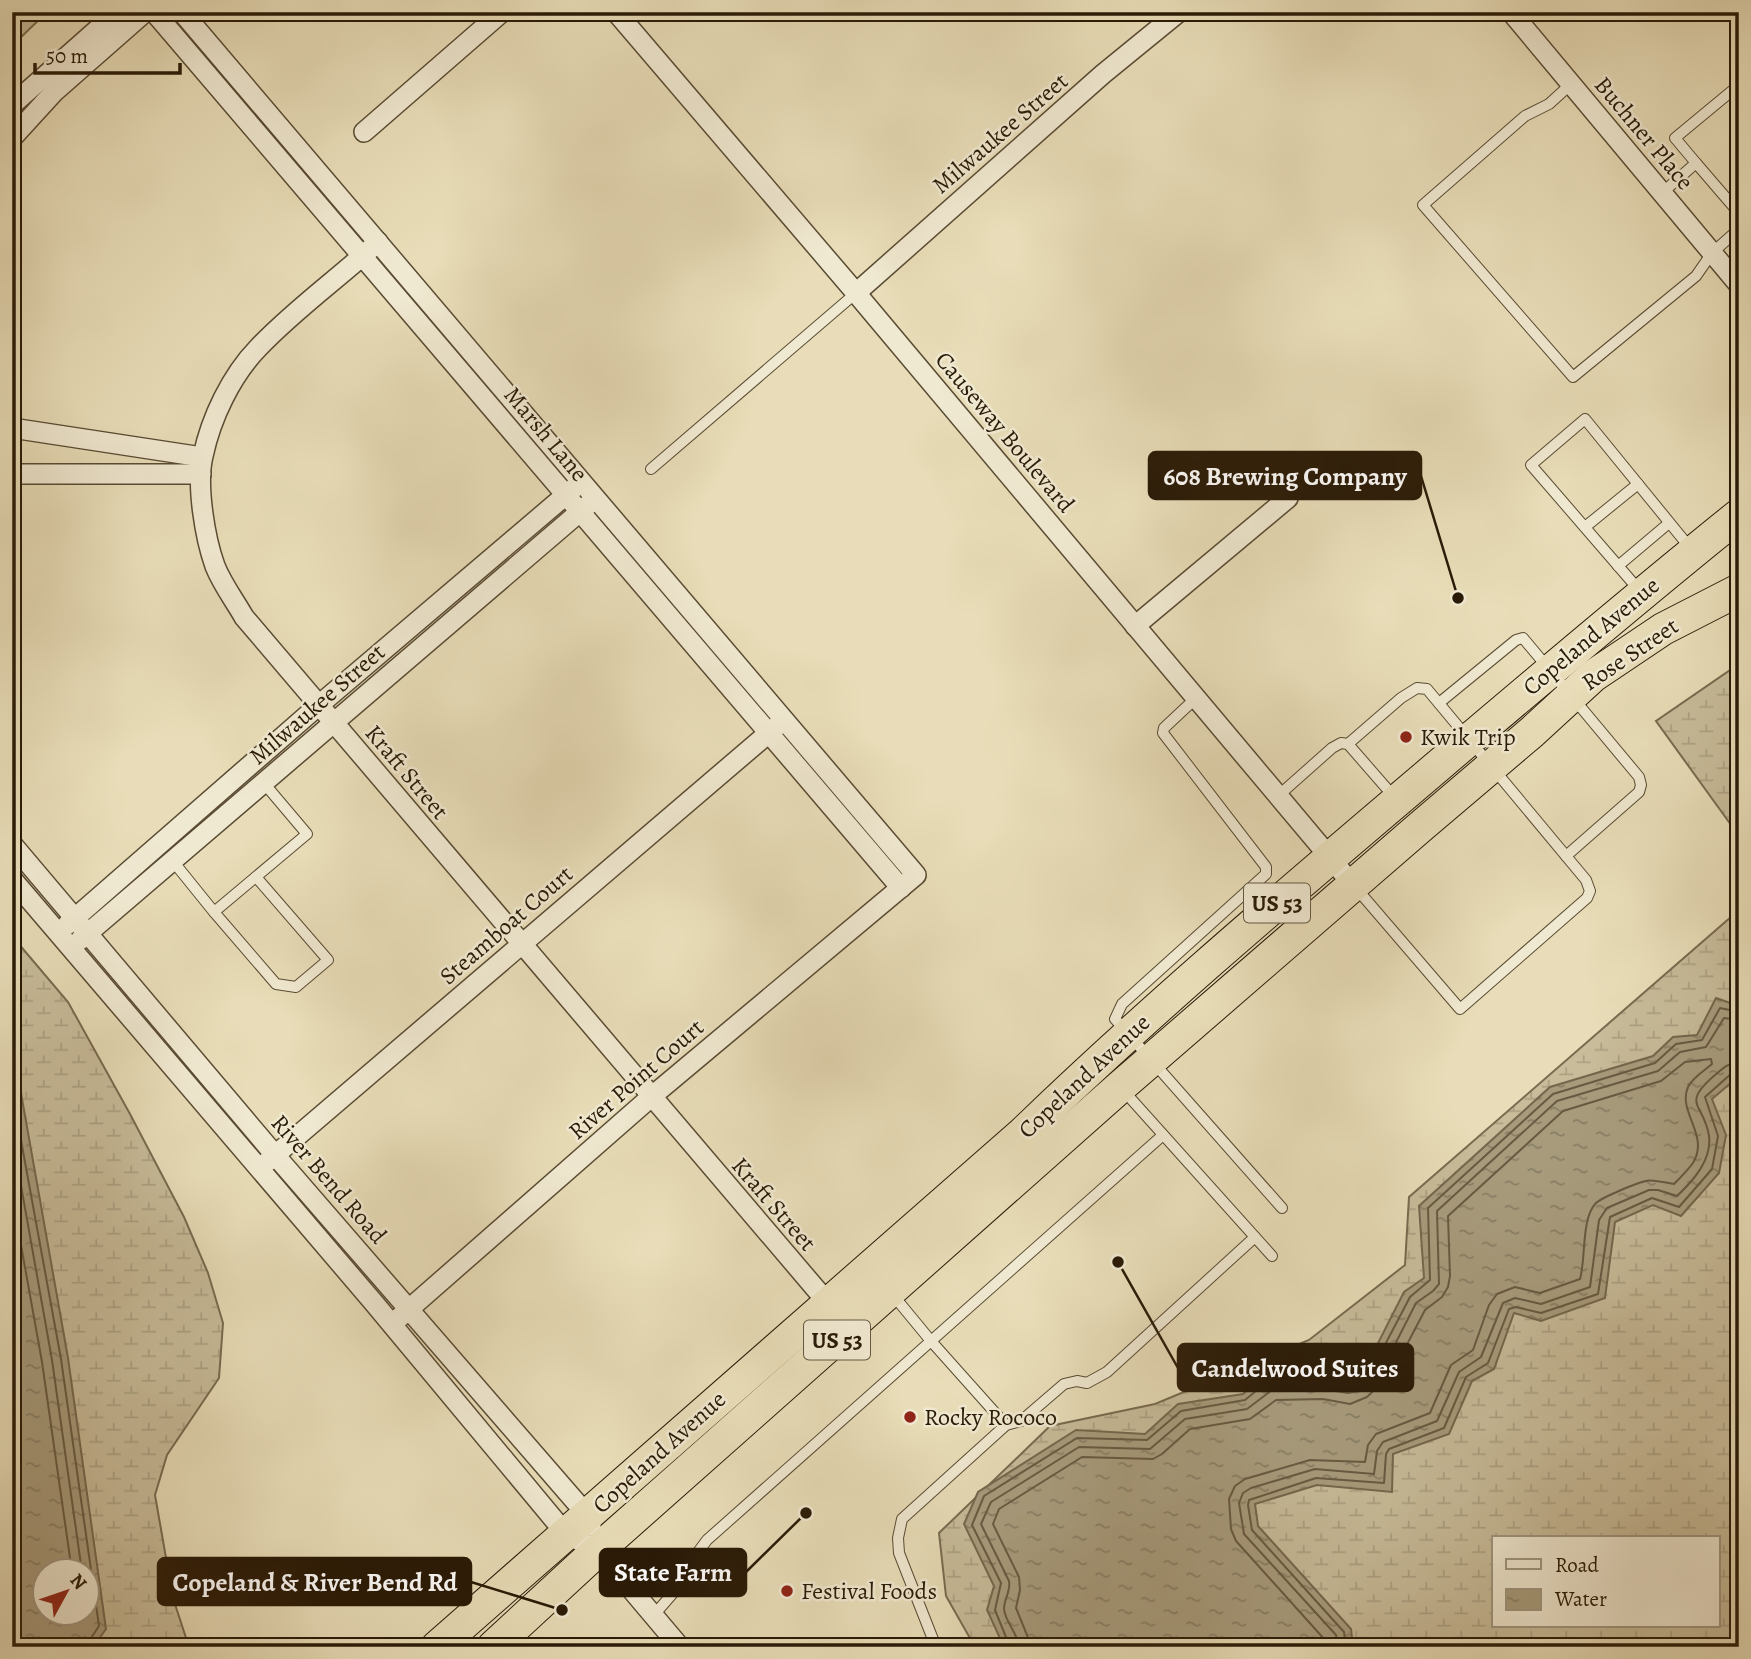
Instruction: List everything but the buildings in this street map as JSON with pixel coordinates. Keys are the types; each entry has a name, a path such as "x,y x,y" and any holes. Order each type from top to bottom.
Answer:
{"highway":[{"name":"Copeland Avenue","path":"493,1647 598,1550 891,1292 1108,1074 1129,1034 1329,857 1642,593 1739,515"},
{"name":"Rose Street","path":"1532,732 1592,676 1663,629 1739,590"},
{"name":"Copeland Avenue","path":"437,1647 1023,1133 1108,1074 1151,1060 1532,732"},
{"path":"891,1292 888,1277 892,1266 958,1203 969,1180"}],"street":[{"path":"12,105 117,12"},
{"path":"12,138 54,92 145,12"},
{"name":"Marsh Lane","path":"154,12 371,249"},
{"name":"Marsh Lane","path":"182,12 371,249 573,489 580,512 769,733 908,881"},
{"path":"364,132 502,12"},
{"name":"Causeway Boulevard","path":"616,12 856,293 1353,885"},
{"name":"Milwaukee Street","path":"856,293 1178,12"},
{"name":"Buchner Place","path":"1511,12 1738,283"},
{"name":"Kraft Street","path":"371,249 256,350 235,378 223,402 202,465 205,526 216,568 244,617 827,1303"},
{"path":"12,428 202,465"},
{"path":"12,474 202,465"},
{"name":"Marsh Lane","path":"573,489 595,499 785,720 908,881"},
{"name":"Milwaukee Street","path":"72,948 81,926 318,705 573,489"},
{"path":"1135,626 1288,498"},
{"name":"Milwaukee Street","path":"58,933 81,926 172,860 595,499"},
{"name":"Steamboat Court","path":"267,1162 785,720"},
{"name":"River Bend Road","path":"12,844 81,926 392,1325 577,1525"},
{"name":"River Bend Road","path":"12,879 267,1162 409,1309 577,1525 680,1647"},
{"name":"River Point Court","path":"392,1325 651,1097 908,881"}],"lane":[{"path":"1571,84 1549,104 1525,116 1423,205 1573,377 1696,276 1712,253 1739,229"},
{"path":"1739,85 1675,138 1739,213"},
{"path":"1662,193 1696,163"},
{"path":"652,469 856,293"},
{"path":"1642,593 1531,465 1585,419 1693,552"},
{"path":"1585,527 1638,484"},
{"path":"1618,566 1669,523"},
{"path":"1439,703 1516,640 1523,638 1639,777 1639,792 1566,856"},
{"path":"1348,744 1401,698 1417,688 1427,689 1586,880 1590,891 1587,898 1460,1009 1353,885"},
{"path":"1196,698 1164,728 1163,733 1266,867 1266,874 1122,1004 1115,1019 1282,1208"},
{"path":"1278,796 1341,743 1348,744 1397,801"},
{"path":"215,912 307,834 264,782"},
{"path":"172,860 276,984 296,987 328,960 256,877"},
{"path":"1108,1074 1272,1256"},
{"path":"654,1615 680,1585 687,1567 707,1540 1163,1135"},
{"path":"936,1647 899,1553 898,1538 902,1519 1006,1425 1021,1421 1065,1384 1077,1381 1087,1383 1107,1372 1255,1237"},
{"path":"891,1292 1006,1425"}],"green space":[{"path":"12,12 47,12 12,46"},
{"path":"1739,664 1739,836 1656,721"},
{"path":"1739,910 1739,1647 975,1647 946,1596 939,1533 1050,1426 1155,1404 1309,1340 1405,1265 1409,1197"},
{"path":"12,936 68,1002 130,1114 184,1217 208,1273 223,1323 219,1378 167,1455 155,1495 173,1598 189,1647 12,1647"}],"water":[{"path":"1716,998 1739,1006 1739,1076 1712,1099 1726,1135 1719,1173 1681,1216 1653,1205 1615,1222 1605,1298 1541,1321 1514,1313 1494,1369 1472,1381 1449,1434 1393,1454 1392,1492 1317,1485 1255,1504 1258,1526 1351,1629 1353,1647 1004,1647 987,1610 994,1586 964,1524 978,1492 1076,1430 1145,1434 1178,1404 1243,1394 1266,1374 1325,1373 1350,1378 1371,1357 1404,1292 1424,1278 1419,1206 1550,1087 1653,1056 1673,1037 1697,1035"},
{"path":"12,1075 21,1093 68,1358 96,1558 32,1558 32,1628 102,1628 102,1600 106,1629 93,1647 39,1647 12,1632"}],"place":[{"name":"608 Brewing Company","path":"1458,598"},
{"name":"Kwik Trip","path":"1406,737"},
{"name":"Candelwood Suites","path":"1118,1262"},
{"name":"Rocky Rococo","path":"910,1417"},
{"name":"State Farm","path":"806,1513"},
{"name":"Festival Foods","path":"787,1591"},
{"name":"Copeland & River Bend Rd","path":"562,1610"}]}
